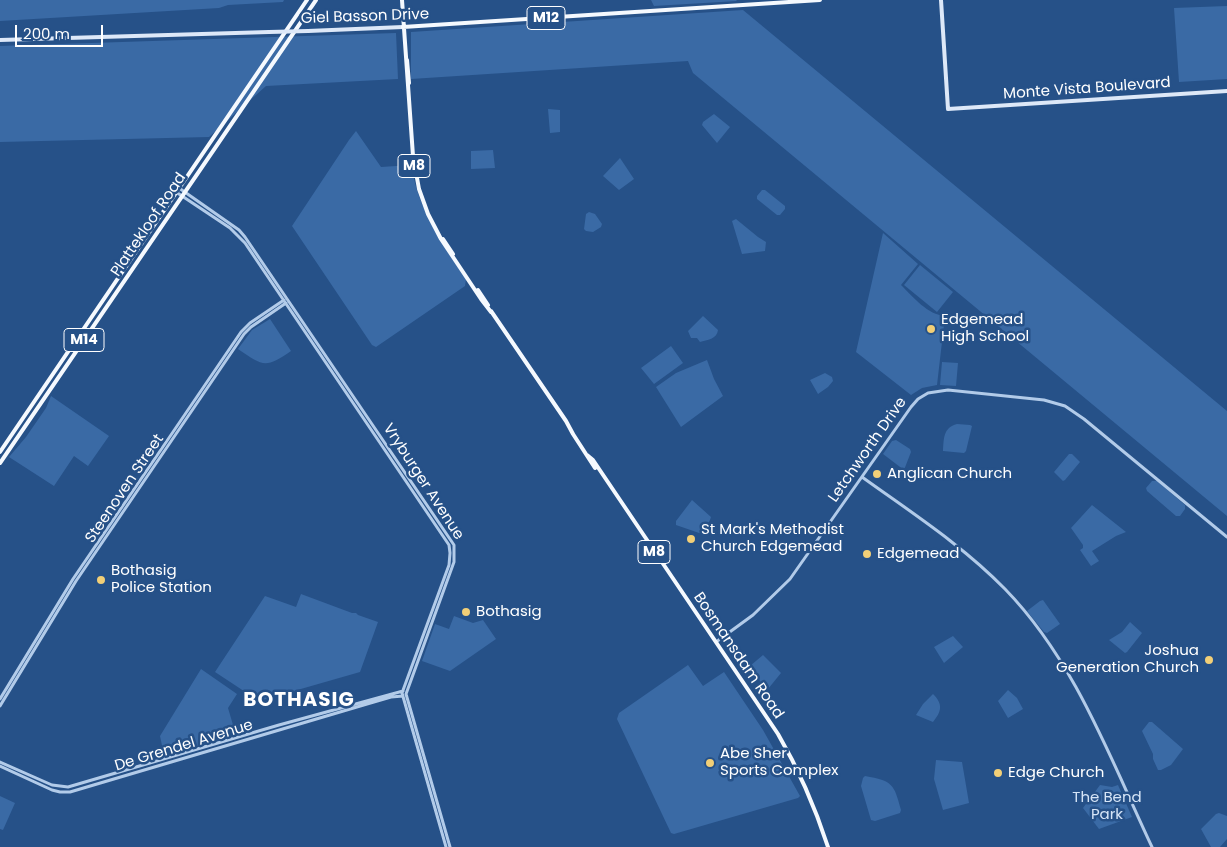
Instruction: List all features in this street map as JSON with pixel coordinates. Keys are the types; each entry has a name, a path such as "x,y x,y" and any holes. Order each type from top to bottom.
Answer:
{"main road":[{"name":"Plattekloof Road","path":"0,452 307,0"},
{"name":"Plattekloof Road","path":"0,463 316,0"},
{"name":"Bosmansdam Road","path":"402,0 416,177 425,207 444,245 483,297 491,312 587,455 593,460 778,734 793,760 810,797 828,847"},
{"name":"Giel Basson Drive","path":"0,40 404,27 820,0"},
{"name":"Monte Vista Boulevard","path":"941,0 948,109 1227,91"}],"street":[{"name":"Vryburger Avenue","path":"178,190 239,230 454,545 454,562 404,696 448,847"},
{"name":"Steenoven Street","path":"0,699 76,573 241,332 250,323 286,301"},
{"name":"Steenoven Street","path":"0,706 76,581 244,334 286,301"},
{"name":"Letchworth Drive","path":"715,642 753,615 790,579 911,407 918,399 928,393 937,391 948,390 1044,400 1065,406 1084,419 1227,537"},
{"path":"862,477 944,534 968,554 1005,589 1038,628 1078,689 1152,847"},
{"name":"De Grendel Avenue","path":"0,762 56,786 68,787 279,725 405,691"},
{"name":"De Grendel Avenue","path":"60,792 76,790 391,697 404,696"},
{"path":"0,766 50,789 60,792 68,787"},
{"path":"56,786 60,792"}],"green space":[{"path":"0,0 284,0 283,2 228,5 219,8 0,21"},
{"path":"651,0 736,0 737,1 654,6"},
{"path":"1227,6 1227,79 1179,82 1174,8"},
{"path":"743,10 1227,411 1227,516 693,73 688,61 411,79 411,32"},
{"path":"396,33 398,79 266,86 209,137 0,142 0,46"},
{"path":"548,109 560,110 560,132 550,133"},
{"path":"714,114 730,127 717,143 702,125 703,122"},
{"path":"356,131 381,167 411,165 425,212 466,279 465,286 376,347 372,345 292,226"},
{"path":"493,150 495,168 471,169 471,151"},
{"path":"620,158 634,179 619,190 603,176"},
{"path":"762,190 765,190 785,206 780,215 777,215 757,199"},
{"path":"589,212 595,214 602,224 601,227 593,232 584,229 586,214"},
{"path":"736,219 766,242 765,251 742,254 732,221"},
{"path":"883,233 918,264 901,285 927,309 945,316 937,385 922,388 911,395 856,352"},
{"path":"920,265 953,292 937,312 904,285"},
{"path":"703,316 718,330 714,337 700,342 697,338 691,338 688,331"},
{"path":"270,319 291,351 275,361 264,363 253,359 238,349 252,330"},
{"path":"671,346 683,363 654,384 641,368"},
{"path":"707,360 723,396 681,427 656,387 676,373"},
{"path":"942,362 958,363 956,386 940,385"},
{"path":"825,373 832,377 833,381 818,394 810,380"},
{"path":"51,396 109,436 88,466 74,456 54,486 9,457 26,437 46,408"},
{"path":"957,424 972,426 966,451 964,453 943,451 944,438 947,431"},
{"path":"896,440 910,449 911,452 904,470 883,454 892,441"},
{"path":"1069,454 1072,454 1080,462 1063,481 1054,472"},
{"path":"1152,481 1157,481 1185,505 1185,509 1180,516 1176,516 1147,491 1146,488"},
{"path":"692,500 711,517 702,534 676,525 676,521"},
{"path":"1092,505 1126,532 1092,551 1099,561 1091,566 1080,550 1083,548 1083,545 1071,528"},
{"path":"301,594 378,622 360,672 259,701 215,672 265,596 296,607"},
{"path":"1043,600 1060,624 1047,633 1044,632 1027,611"},
{"path":"454,616 473,623 483,620 496,639 450,671 422,661 435,624 449,629"},
{"path":"1130,622 1142,633 1125,653 1109,640 1122,632"},
{"path":"953,636 963,647 944,663 934,647"},
{"path":"763,655 781,673 768,689 762,684 750,666"},
{"name":"Abe Sher Sports Complex","path":"688,665 703,686 724,672 763,730 800,796 798,798 674,834 671,833 617,719 619,713"},
{"path":"201,669 237,694 228,708 236,735 164,755 160,736"},
{"path":"1008,690 1017,698 1023,709 1008,718 998,701"},
{"path":"933,694 940,704 940,711 933,722 916,715"},
{"path":"1149,722 1152,722 1183,749 1171,765 1161,770 1158,770 1142,731"},
{"path":"936,760 962,762 969,803 943,810 934,779"},
{"path":"865,776 887,782 891,785 896,794 901,810 900,813 875,821 871,820 861,786"},
{"name":"The Bend Park","path":"1100,785 1112,787 1118,785 1132,817 1099,829 1083,808"},
{"path":"0,796 15,803 3,830 0,829"},
{"path":"1219,813 1227,816 1227,839 1220,847 1211,847 1201,829"}],"place":[{"name":"Edgemead High School","path":"931,329"},
{"name":"Anglican Church","path":"877,474"},
{"name":"St Mark's Methodist Church Edgemead","path":"691,539"},
{"name":"Edgemead","path":"867,554"},
{"name":"Bothasig Police Station","path":"101,580"},
{"name":"Bothasig","path":"466,612"},
{"name":"Joshua Generation Church","path":"1209,660"},
{"name":"Abe Sher Sports Complex","path":"710,763"},
{"name":"Edge Church","path":"998,773"}],"district":[{"name":"BOTHASIG","path":"299,701"}]}
